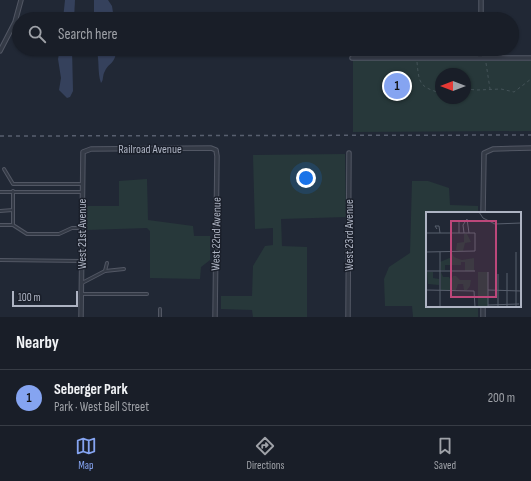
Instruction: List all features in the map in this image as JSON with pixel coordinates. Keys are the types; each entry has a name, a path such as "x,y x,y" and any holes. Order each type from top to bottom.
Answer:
{"street":[{"path":"18,12 21,0"},
{"path":"481,0 481,12"},
{"path":"0,51 12,28"},
{"path":"352,58 531,58"},
{"name":"Railroad Avenue","path":"84,151 91,149 211,148 216,150"},
{"path":"483,212 483,154 491,149 531,148"},
{"name":"West 22nd Avenue","path":"215,317 216,150"},
{"name":"West 21st Avenue","path":"81,317 82,156 84,151"},
{"name":"West 23rd Avenue","path":"348,317 349,152"}],"lane":[{"path":"4,169 13,184 82,184"},
{"path":"0,192 82,192"},
{"path":"13,192 13,225"},
{"path":"0,211 13,210"},
{"path":"0,224 13,225 27,234 59,234 72,228 82,228"},
{"path":"0,260 82,261"},
{"path":"105,270 107,263"},
{"path":"81,283 105,270 124,270"},
{"path":"81,294 147,294"},
{"path":"160,309 160,317"}],"path":[{"path":"418,58 420,82 428,89 435,91"},
{"path":"486,58 486,72 490,81 490,90"},
{"path":"471,89 516,92 531,79"}],"shaded area":[{"path":"353,60 531,61 531,131 353,132"},
{"path":"345,154 346,217 281,219 282,246 307,247 307,317 253,317 252,310 221,309 221,296 252,296 253,266 265,246 273,245 273,228 255,229 253,155"},
{"path":"147,179 148,220 193,226 194,236 210,236 210,260 201,267 200,279 150,278 150,231 147,228 87,230 86,206 119,206 119,181"},
{"path":"412,181 428,181 449,188 450,205 478,206 478,212 426,212 426,307 478,307 478,317 413,317 412,306 385,306 384,279 389,267 410,253"}],"water":[{"path":"65,0 75,0 74,12 64,12"},
{"path":"94,0 108,0 112,6 113,12 94,12"},
{"path":"59,56 72,56 73,91 70,97 67,98 59,90 61,78"},
{"path":"115,56 105,71 101,83 99,74 98,57"}],"railway":[{"path":"0,136 531,135"}],"place":[{"name":"Seberger Park","path":"397,86"}]}
